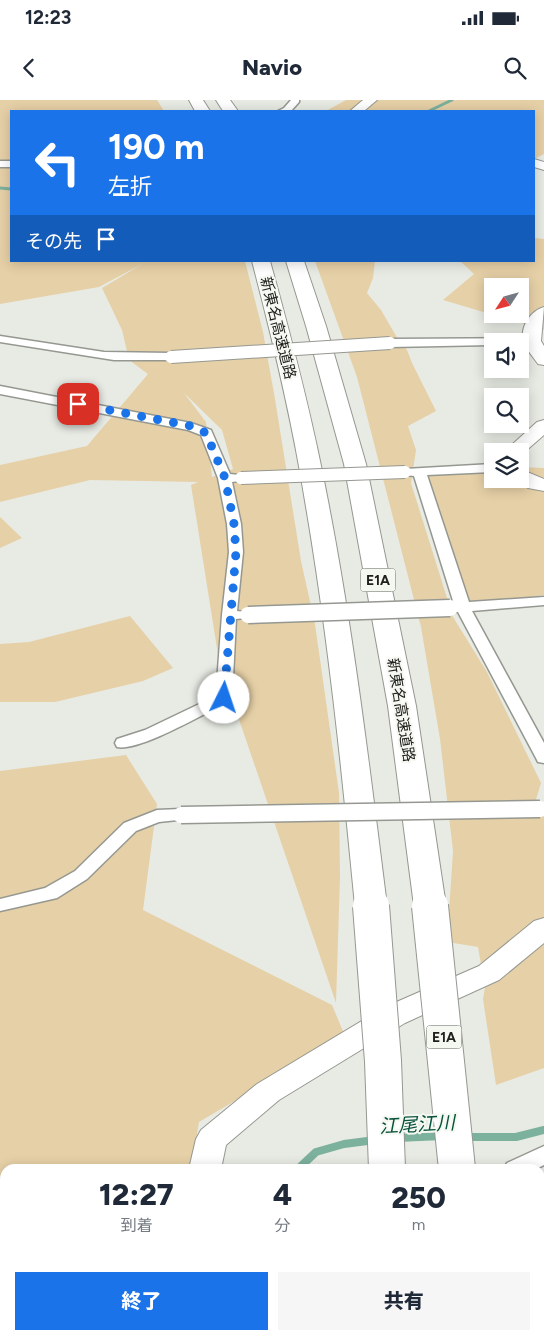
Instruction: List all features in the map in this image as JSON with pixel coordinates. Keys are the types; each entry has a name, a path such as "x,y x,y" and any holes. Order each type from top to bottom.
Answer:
{"highway":[{"name":"新東名高速道路","path":"261,262 296,398 330,572 352,736 371,906 383,1061 387,1164"},
{"name":"新東名高速道路","path":"295,262 319,335 355,464 402,706 430,906 456,1164"}],"street":[{"path":"287,110 295,100"},
{"path":"357,110 371,100"},
{"path":"544,312 533,323 532,341 544,360"},
{"path":"0,338 35,342 95,354 144,358 390,342 532,341"},
{"path":"0,390 191,426 206,433 225,478 234,524 236,552 229,615 224,698 151,734 123,743"},
{"path":"524,443 544,426"},
{"path":"225,478 484,468"},
{"path":"412,471 456,608 544,758"},
{"path":"529,480 535,484 544,485"},
{"path":"229,615 456,608 544,601"},
{"path":"0,906 51,893 81,875 130,827 157,816 542,808"},
{"path":"206,1164 212,1140 268,1092 395,1014 489,973 544,928"},
{"path":"526,1164 544,1156"}],"shaded area":[{"path":"0,100 157,100 163,110 10,110 10,262 245,262 263,332 301,561 315,624 339,793 340,877 336,1003 219,661 191,485 198,482 90,480 0,502 0,465 87,446 148,374 129,360 122,330 102,288 144,263 99,287 0,304","holes":["184,393 222,430 233,469 212,477 206,422"]},
{"path":"346,100 544,100 544,154 535,158 535,110 328,110"},
{"path":"535,238 544,239 544,330 520,323 529,323 529,278 484,278 484,312 443,300 474,274 461,262 535,262"},
{"path":"315,262 375,262 373,278 367,293 381,310 399,341 407,350 436,411 408,426 416,450 411,483 453,617 487,672 541,783 531,816 544,816 544,1068 496,1085 483,999 485,987 478,947 447,942 453,851 440,739 421,627 357,377"},
{"path":"529,467 544,468 544,595 469,606 419,471 484,468 484,488 529,488"},
{"path":"0,517 22,538 0,548"},
{"path":"130,616 173,668 143,681 55,702 0,702 0,644 29,642"},
{"path":"126,755 157,804 143,910 332,1005 345,1036 199,1122 192,1164 0,1164 0,771"}],"waterway":[{"path":"431,110 452,100"},
{"path":"0,188 10,189"},
{"name":"江尾江川","path":"464,1137 516,1137 544,1130"},
{"name":"江尾江川","path":"397,1138 443,1136"},
{"name":"江尾江川","path":"303,1164 316,1152 344,1144 375,1140"}],"route":[{"path":"78,404 131,416 191,426 206,433 225,478 234,524 236,552 229,615 224,698"}]}
